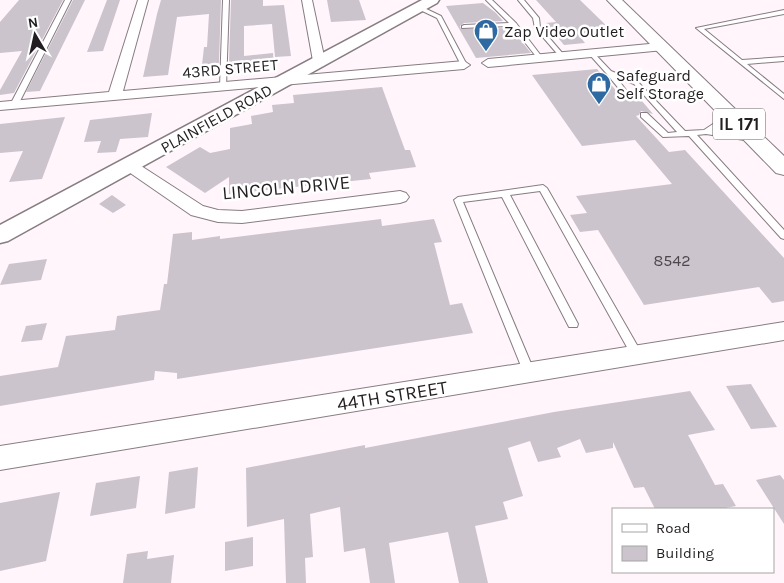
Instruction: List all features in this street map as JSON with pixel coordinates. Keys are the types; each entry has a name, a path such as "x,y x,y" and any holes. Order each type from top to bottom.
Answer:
{"main road":[{"name":"IL 171","path":"614,0 784,168"}],"street":[{"path":"115,96 143,0"},
{"path":"306,0 319,61"},
{"name":"PLAINFIELD ROAD","path":"0,235 432,0"},
{"path":"488,63 660,47"},
{"name":"43RD STREET","path":"0,106 464,65"},
{"name":"LINCOLN DRIVE","path":"129,166 197,211 218,216 242,217 400,197"},
{"name":"44TH STREET","path":"0,458 784,331"}],"lane":[{"path":"14,105 68,0"},
{"path":"223,87 226,0"},
{"path":"489,0 514,24 540,58"},
{"path":"521,0 536,18 537,27 562,56"},
{"path":"418,7 438,17 464,65"},
{"path":"784,12 699,28 784,98"},
{"path":"464,27 514,24"},
{"path":"591,54 609,72 627,95"},
{"path":"741,62 784,59"},
{"path":"609,72 636,83 687,133 784,236"},
{"path":"644,115 666,135 706,132 755,140"},
{"path":"706,132 731,116"},
{"path":"529,373 458,200 543,188 636,355"},
{"path":"504,193 573,324"}],"building":[{"path":"19,0 63,0 14,93 0,95 0,90 22,51 0,53 0,22"},
{"path":"73,0 85,0 40,91 26,92"},
{"path":"107,0 120,0 103,51 87,52"},
{"path":"161,0 221,0 219,63 202,65 204,47 207,47 209,14 177,17 168,75 143,77"},
{"path":"231,0 263,0 263,6 284,5 291,56 275,57 272,24 244,26 244,56 273,53 274,68 233,72 233,62 229,62"},
{"path":"327,0 359,0 366,20 331,22"},
{"path":"536,0 580,0 616,35 581,38 585,43 564,45 546,23 556,22"},
{"path":"483,3 503,21 464,23 460,26 461,29 511,28 531,53 476,58 446,6"},
{"path":"597,69 621,96 625,98 636,94 653,114 641,111 636,116 669,152 685,150 784,258 784,301 772,303 759,287 644,305 598,230 580,232 570,215 587,213 576,196 672,184 635,140 582,146 532,75"},
{"path":"382,87 405,150 410,150 416,167 369,173 371,179 229,194 229,177 205,193 166,167 200,147 210,153 230,149 230,128 252,124 251,116 273,112 272,105 294,103 293,95"},
{"path":"152,113 148,137 120,139 116,152 97,153 101,141 84,142 90,120"},
{"path":"65,117 42,179 9,182 23,151 0,153 0,124"},
{"path":"112,195 126,205 113,213 99,204"},
{"path":"381,219 382,226 434,219 442,242 434,243 450,305 462,303 473,333 177,379 177,373 155,371 154,380 0,406 0,376 58,367 66,336 115,330 117,316 160,310 164,284 167,284 173,234 192,232 192,240 220,236 220,239"},
{"path":"47,259 41,280 0,285 9,264"},
{"path":"47,323 42,340 21,342 26,326"},
{"path":"751,384 777,427 751,429 726,386"},
{"path":"690,391 715,430 688,435 715,485 723,484 736,506 725,508 654,508 644,487 634,488 613,442 613,448 586,453 580,439 557,448 561,457 538,462 530,441 508,448 523,496 503,502 508,519 475,526 488,583 459,583 448,532 389,543 395,583 370,583 365,548 344,552 340,507 310,514 313,557 305,558 306,583 286,583 284,519 247,527 246,468 365,445 365,448 554,412"},
{"path":"198,467 195,508 165,514 169,472"},
{"path":"780,475 784,480 784,524 774,508 756,480"},
{"path":"140,476 136,508 90,516 96,483"},
{"path":"60,492 46,561 0,571 0,503"},
{"path":"253,537 253,566 225,571 225,542"},
{"path":"148,551 147,559 174,555 171,583 123,583 127,554"}],"place":[{"name":"Zap Video Outlet","path":"486,52"},
{"name":"Safeguard Self Storage","path":"599,105"}]}
